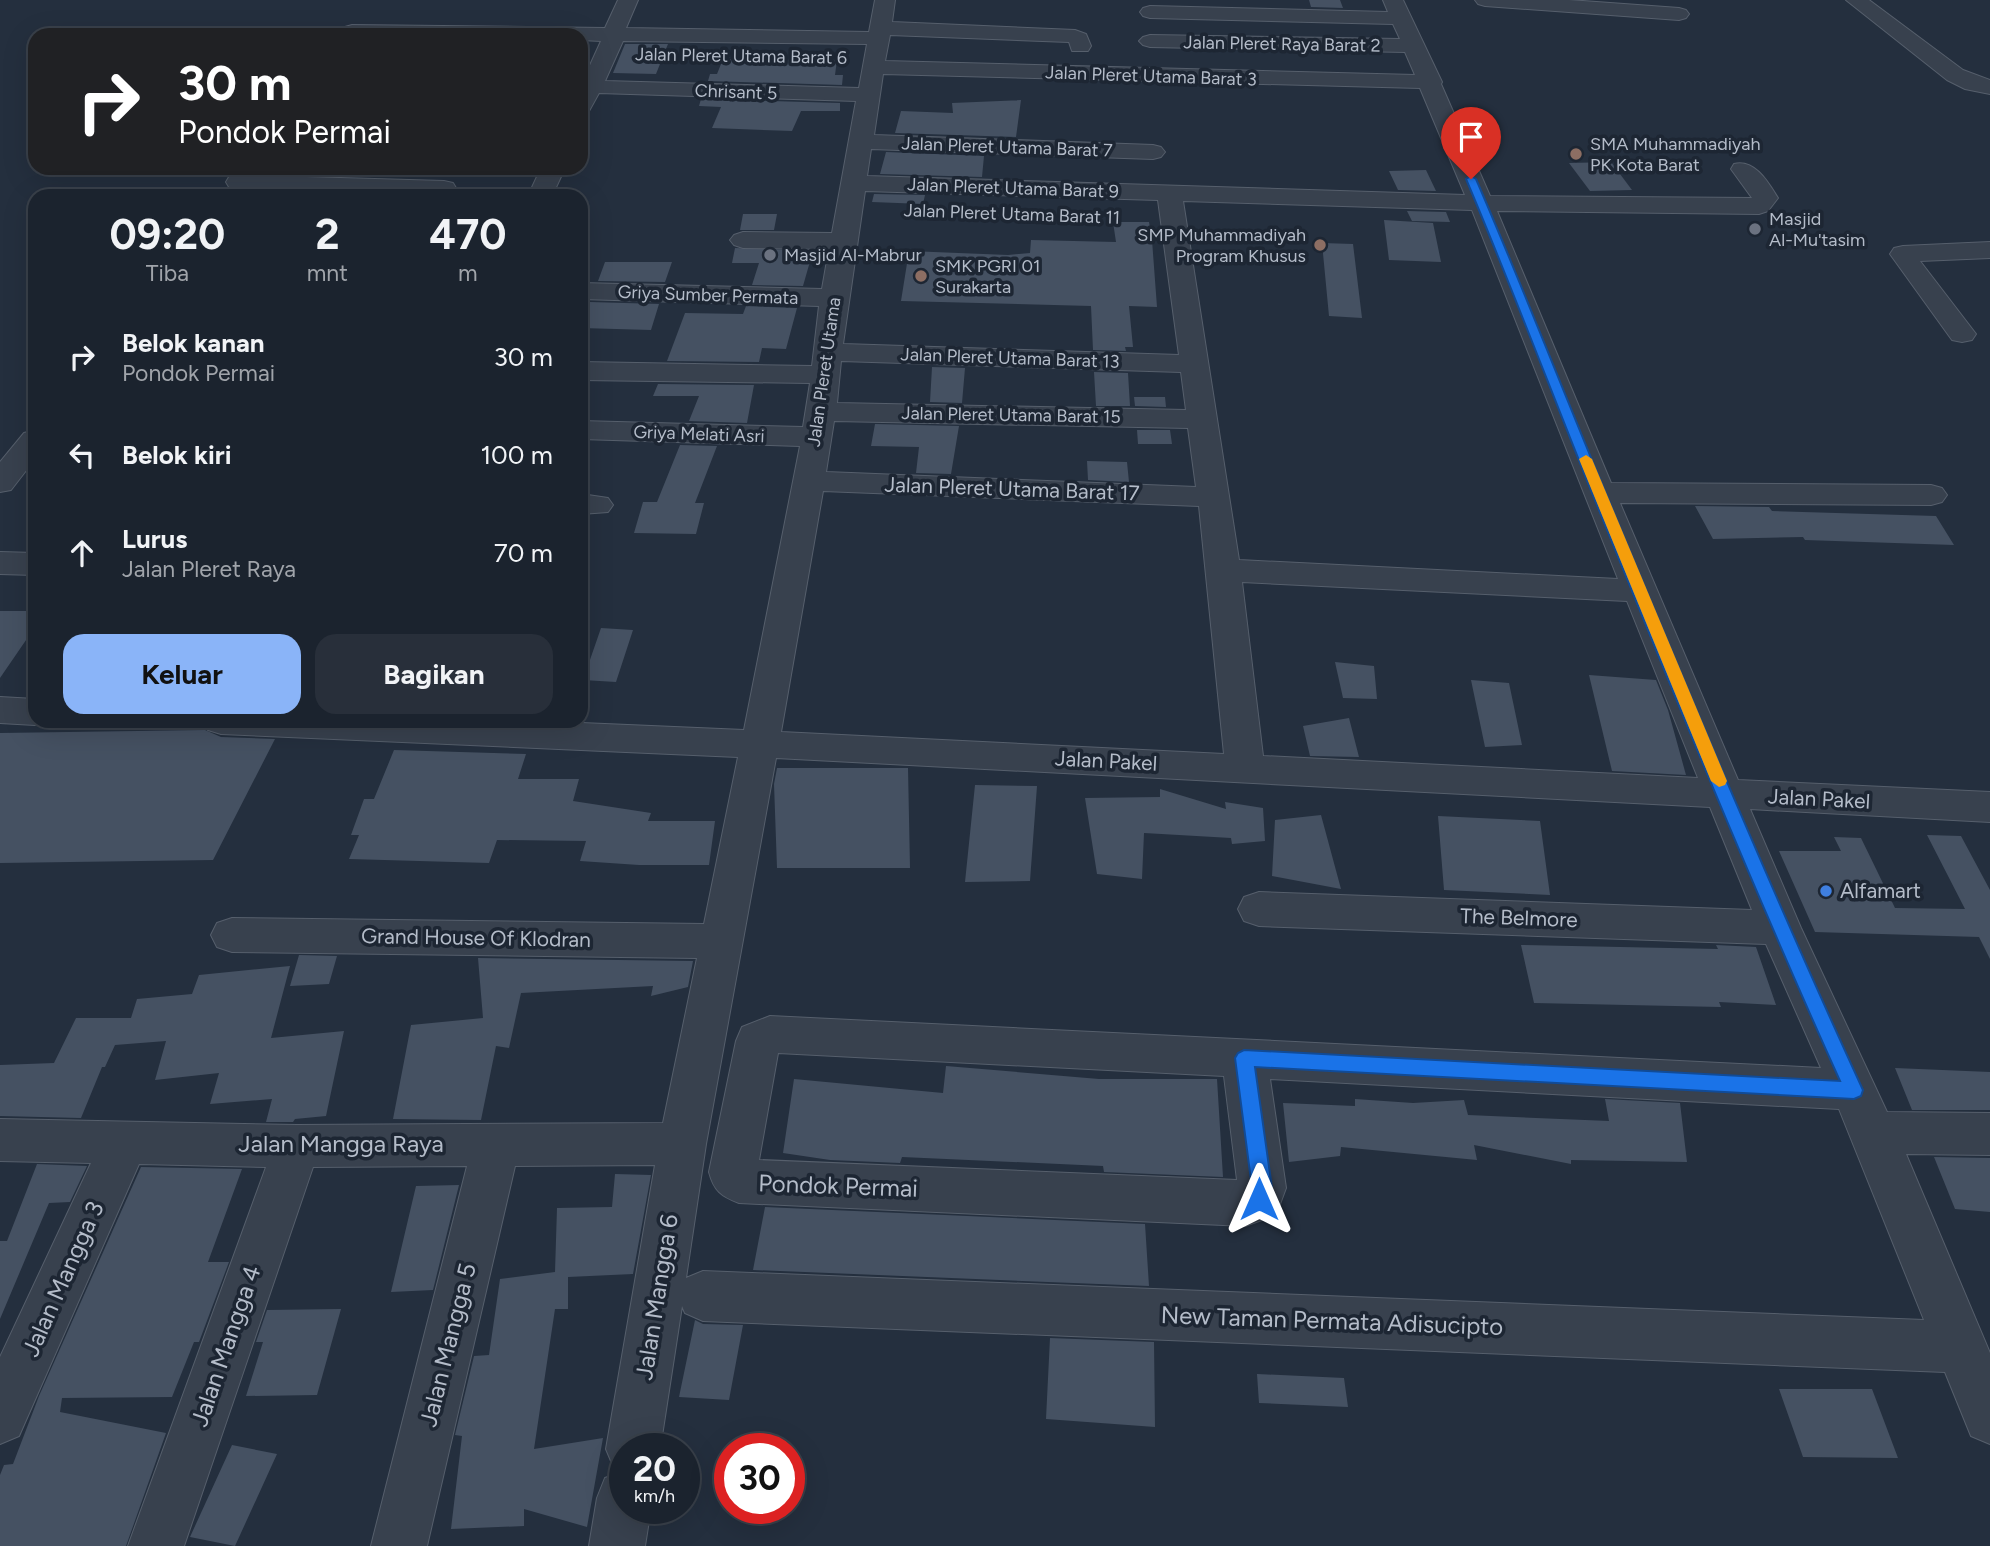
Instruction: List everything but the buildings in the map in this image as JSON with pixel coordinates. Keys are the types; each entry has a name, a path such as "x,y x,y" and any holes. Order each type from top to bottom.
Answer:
{"street":[{"path":"588,93 612,44 618,21 628,0"},
{"path":"1485,0 1679,14"},
{"path":"1856,0 1955,75 1973,84 1990,87"},
{"path":"1150,12 1397,9 1431,82 1521,295 1780,928 1873,1133 1990,1417"},
{"path":"354,28 368,10"},
{"path":"877,58 1071,36 1079,38 1080,46"},
{"name":"Jalan Pleret Raya Barat 2","path":"1150,41 1414,46"},
{"name":"Jalan Pleret Utama Barat 6","path":"588,43 877,58"},
{"name":"Jalan Pleret Utama Barat 3","path":"877,58 1431,82"},
{"name":"Chrisant 5","path":"605,88 877,58"},
{"name":"Jalan Pleret Utama","path":"720,942 819,424 844,241 861,199 862,142 877,58"},
{"path":"588,107 714,111"},
{"name":"Jalan Pleret Utama Barat 7","path":"862,142 1153,152"},
{"name":"Jalan Pleret Utama Barat 9","path":"861,199 1163,211 1480,203 1759,206 1766,198 1743,169"},
{"path":"237,182 444,188"},
{"path":"1163,211 1193,364 1215,497 1245,768"},
{"path":"743,240 844,241"},
{"path":"1962,334 1902,254 1990,250"},
{"name":"Griya Sumber Permata","path":"588,291 834,299"},
{"name":"Jalan Pleret Utama Barat 13","path":"588,371 826,363 1193,364"},
{"name":"Jalan Pleret Utama Barat 15","path":"819,424 1202,419"},
{"name":"Griya Melati Asri","path":"588,430 819,424"},
{"path":"0,483 28,448"},
{"name":"Jalan Pleret Utama Barat 17","path":"808,481 1215,497"},
{"path":"1600,493 1931,495"},
{"path":"0,563 28,564"},
{"path":"1224,570 1640,591"},
{"path":"0,710 28,712"},
{"name":"Jalan Pakel","path":"403,728 1990,807"},
{"name":"The Belmore","path":"1259,909 1780,928"},
{"name":"Grand House Of Klodran","path":"232,935 720,942"},
{"name":"Jalan Mangga 6","path":"636,1433 682,1144 720,942"},
{"name":"Pondok Permai","path":"1244,1058 1262,1188 1259,1199 1245,1203 739,1181 734,1177 758,1041 770,1035 1244,1058 1854,1090"},
{"path":"1873,1133 1990,1134"},
{"name":"Jalan Mangga Raya","path":"0,1140 297,1146 682,1144"},
{"name":"Jalan Mangga 3","path":"0,1417 125,1141"},
{"name":"Jalan Mangga 5","path":"399,1546 496,1144"},
{"name":"Jalan Mangga 4","path":"156,1546 297,1146"},
{"name":"New Taman Permata Adisucipto","path":"703,1296 1960,1347"},
{"path":"617,1546 621,1524"}],"slow traffic":[{"path":"1586,459 1719,781"}],"place":[{"name":"SMA Muhammadiyah PK Kota Barat","path":"1576,154"},
{"name":"Masjid Al-Mu'tasim","path":"1755,229"},
{"name":"SMP Muhammadiyah Program Khusus","path":"1320,245"},
{"name":"Masjid Al-Mabrur","path":"770,255"},
{"name":"SMK PGRI 01 Surakarta","path":"921,276"},
{"name":"Alfamart","path":"1826,891"}],"route":[{"path":"1259,1199 1262,1188 1244,1058 1854,1090 1780,928 1471,179"}]}
